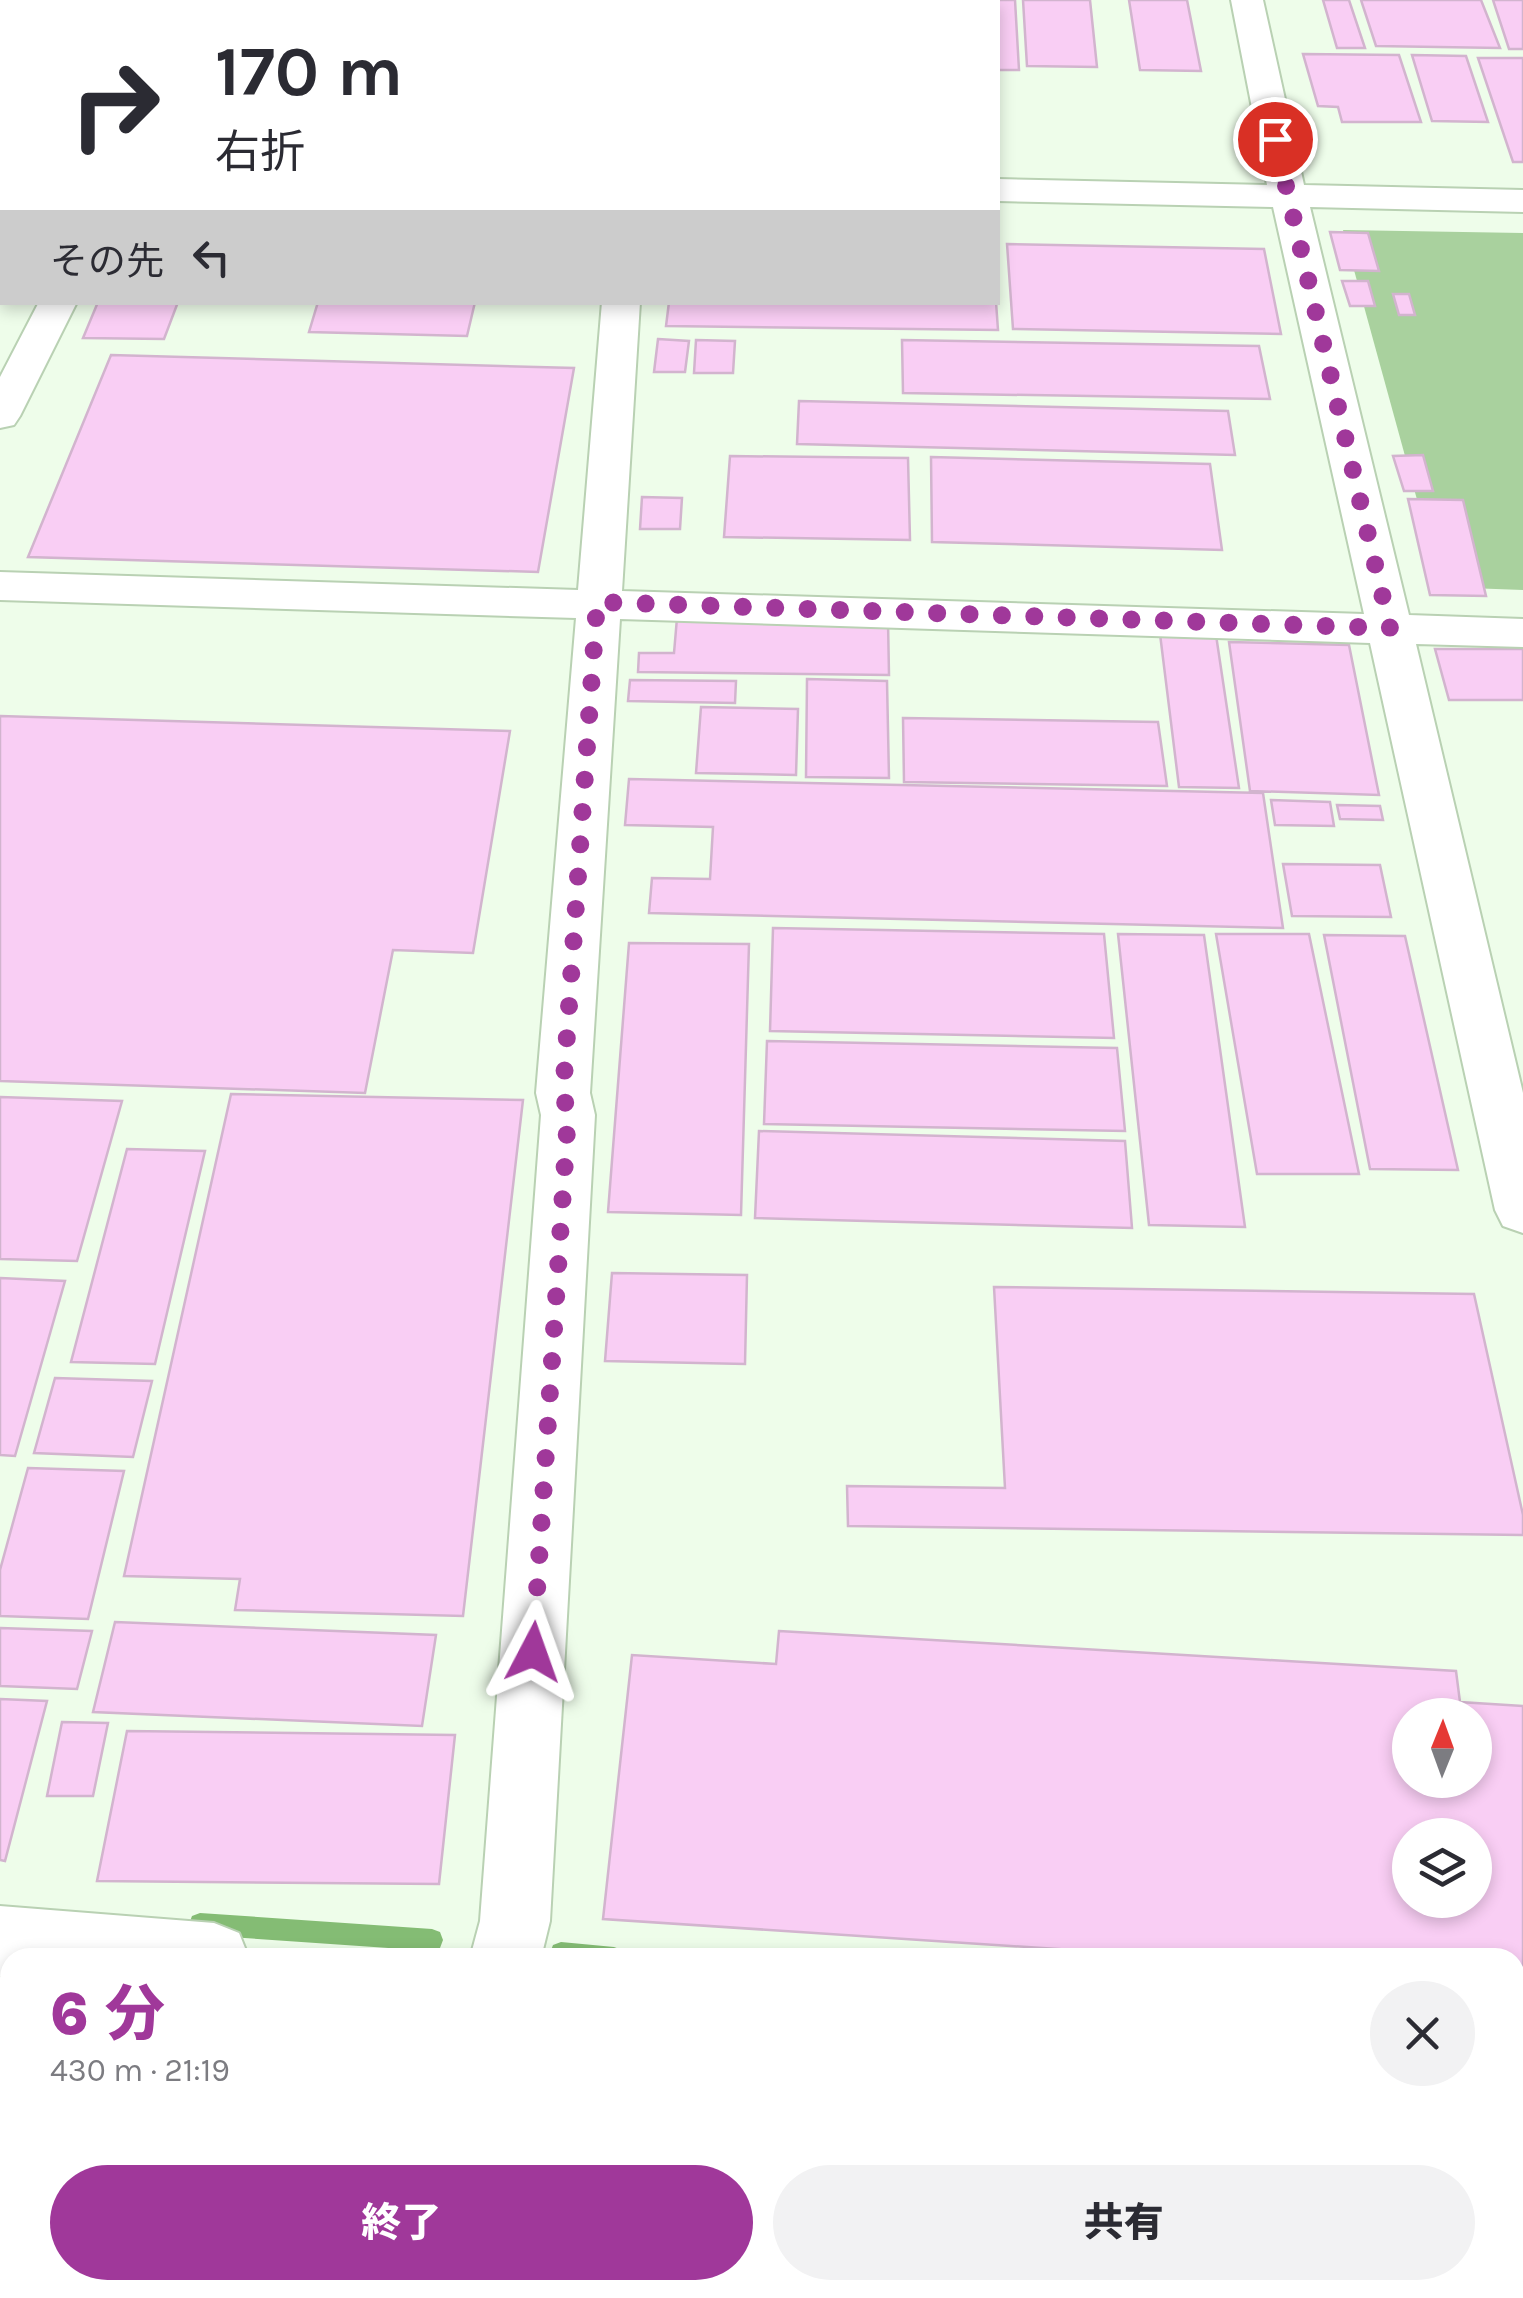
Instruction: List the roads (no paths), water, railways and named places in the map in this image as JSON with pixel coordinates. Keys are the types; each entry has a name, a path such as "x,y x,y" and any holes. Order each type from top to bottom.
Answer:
{"street":[{"path":"1247,0 1523,1210"},
{"path":"1000,190 1523,201"},
{"path":"0,416 56,305"},
{"path":"508,1948 515,1921 568,1115 563,1093 621,305"},
{"path":"0,586 1523,634"},
{"path":"0,1941 88,1948"}],"waterway":[{"path":"200,1924 432,1940"}]}
